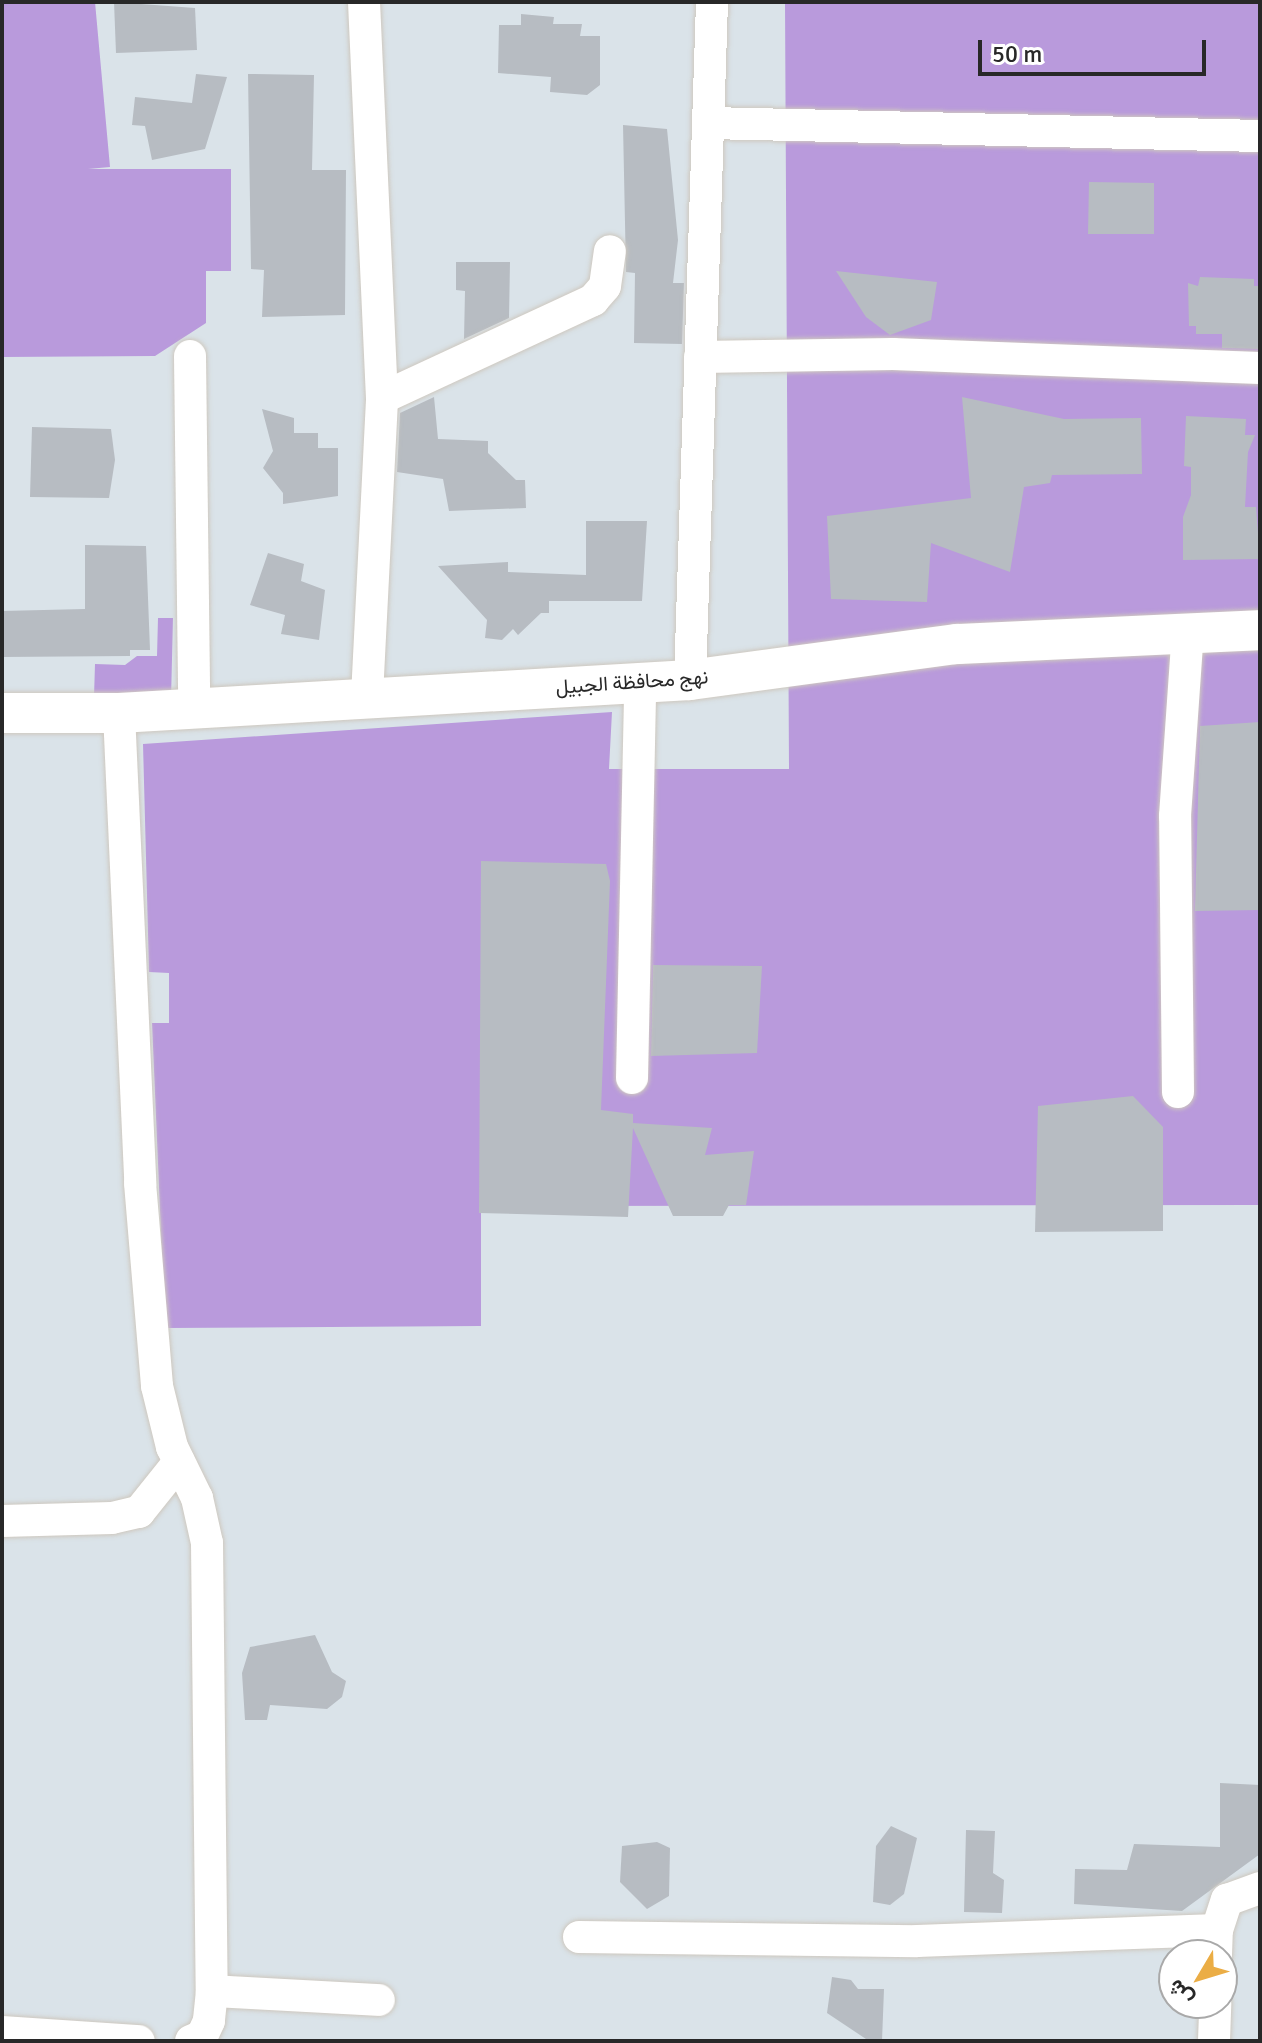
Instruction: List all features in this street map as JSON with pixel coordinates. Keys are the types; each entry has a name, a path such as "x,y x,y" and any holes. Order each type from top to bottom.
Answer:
{"street":[{"path":"364,2 382,398 367,696"},
{"path":"690,680 712,2"},
{"path":"709,123 1260,136"},
{"path":"382,398 593,300 605,286 610,251"},
{"path":"700,357 893,354 1260,368"},
{"path":"190,356 194,706"},
{"name":"نهج محافظة الجبيل","path":"2,713 119,713 367,696 690,680 957,644 1260,630"},
{"path":"1178,1092 1175,816 1188,632"},
{"path":"632,1078 640,682"},
{"path":"119,713 140,1183 157,1386 179,1462 197,1498 207,1543 212,1991 209,2021 202,2036 191,2041"},
{"path":"2,1521 112,1518 139,1512 179,1462"},
{"path":"1217,1939 1227,1900 1260,1888"},
{"path":"579,1937 1158,1942"},
{"path":"212,1991 379,2000"},
{"path":"1214,2041 1215,2019"},
{"path":"2,2032 139,2041"}],"shaded area":[{"path":"2,2 95,2 110,167 88,169 231,169 231,271 206,271 206,323 155,356 2,357"},
{"path":"785,2 1260,2 1260,1205 481,1206 481,1326 165,1328 152,1023 169,1023 169,973 149,972 143,744 612,712 609,769 789,769"},
{"path":"158,618 173,618 171,699 94,697 95,664 125,665 137,656 157,656"}],"building":[{"path":"114,2 195,8 197,50 116,53"},
{"path":"521,14 554,17 553,24 582,24 580,36 600,36 600,85 587,95 550,92 551,77 498,73 499,25 521,25"},
{"path":"196,74 227,77 205,149 152,160 145,126 132,125 135,97 192,103"},
{"path":"248,74 314,75 312,170 346,170 345,315 262,317 264,270 251,269"},
{"path":"623,125 667,129 678,240 673,283 684,283 682,344 634,343 635,273 626,272"},
{"path":"1089,182 1154,183 1154,234 1088,234"},
{"path":"456,262 510,262 509,318 464,339 465,291 456,290"},
{"path":"836,271 937,282 931,320 890,335 866,317"},
{"path":"1200,277 1254,279 1254,286 1260,286 1260,349 1222,348 1222,334 1196,334 1196,326 1189,326 1188,283 1198,286"},
{"path":"434,397 438,439 488,441 488,453 516,480 525,480 526,508 449,511 443,479 397,472 400,413"},
{"path":"962,397 1064,419 1141,418 1142,474 1052,475 1050,483 1024,487 1010,572 931,543 927,602 831,599 827,516 971,498"},
{"path":"262,409 294,418 294,433 318,433 318,448 338,448 338,496 283,504 283,493 263,468 273,451"},
{"path":"1186,416 1246,419 1245,435 1255,435 1248,452 1245,507 1256,507 1260,559 1183,560 1183,517 1191,495 1191,467 1184,466"},
{"path":"32,427 111,429 115,460 109,498 30,497"},
{"path":"586,521 647,521 642,601 549,601 549,613 541,613 518,635 513,629 502,640 485,638 487,620 438,566 508,562 508,572 586,575"},
{"path":"85,545 146,546 150,650 130,650 130,656 2,657 2,611 85,609"},
{"path":"268,553 304,564 301,581 325,590 319,640 281,634 285,615 250,605"},
{"path":"1260,722 1260,910 1195,911 1200,726"},
{"path":"481,861 606,864 610,881 601,1110 633,1114 633,1123 712,1128 705,1155 754,1151 746,1205 729,1205 723,1216 673,1216 633,1128 628,1217 479,1213"},
{"path":"653,965 762,966 757,1053 651,1056"},
{"path":"1133,1096 1163,1127 1163,1231 1035,1232 1038,1106"},
{"path":"315,1635 332,1672 346,1681 342,1697 327,1709 270,1705 267,1720 245,1720 242,1673 250,1647"},
{"path":"1220,1783 1260,1785 1260,1854 1182,1911 1074,1904 1075,1869 1127,1870 1134,1844 1220,1847"},
{"path":"891,1826 917,1838 904,1894 890,1905 873,1902 876,1846"},
{"path":"966,1830 995,1831 993,1873 1004,1880 1002,1913 964,1912"},
{"path":"657,1842 670,1848 669,1896 647,1909 620,1882 622,1846"},
{"path":"832,1977 851,1980 858,1989 884,1989 882,2041 869,2041 827,2013"}]}
